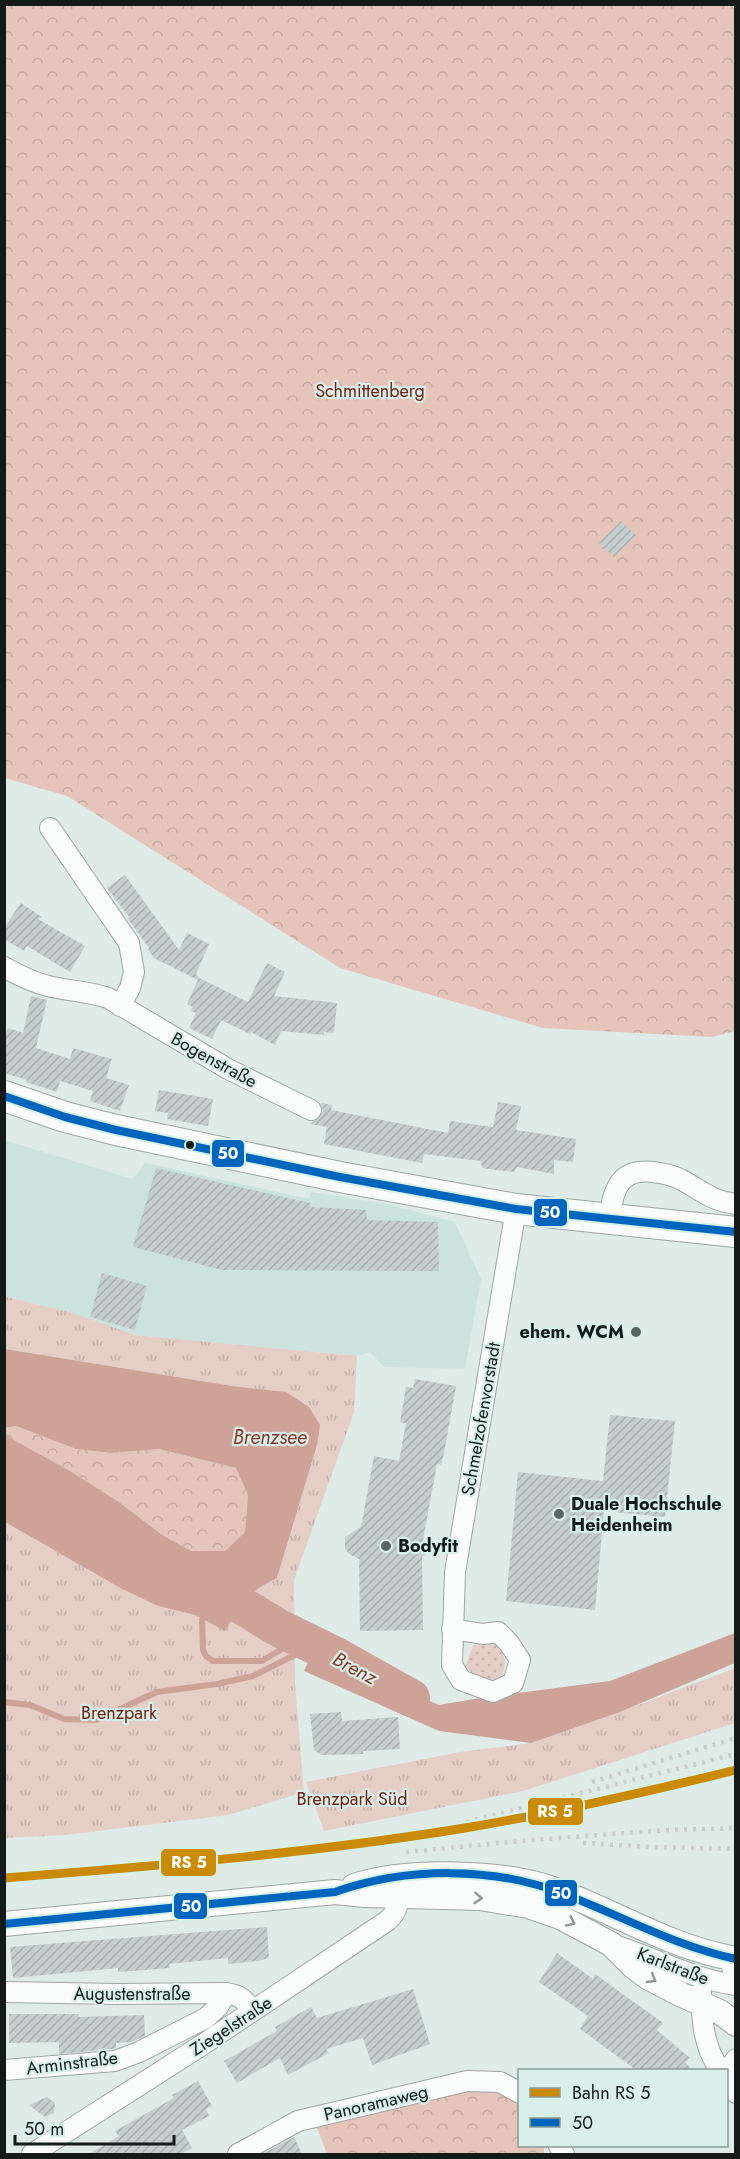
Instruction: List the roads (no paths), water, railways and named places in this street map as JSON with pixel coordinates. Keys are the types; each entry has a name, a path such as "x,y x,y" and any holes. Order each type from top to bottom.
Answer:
{"main road":[{"path":"4,1096 65,1117 175,1143 516,1209 735,1232"}],"street":[{"path":"50,828 129,943 134,972 130,988 120,1005"},
{"name":"Bogenstraße","path":"4,967 31,981 99,995 228,1069 311,1110"},
{"path":"609,1220 616,1188 625,1177 635,1172 666,1174 679,1179 711,1199 735,1204"},
{"name":"Schmelzofenvorstadt","path":"451,1689 455,1572 516,1209"},
{"path":"452,1629 483,1634 498,1632 509,1642 520,1660 513,1683 493,1692 461,1680 452,1665"},
{"path":"4,1924 398,1886 471,1876 539,1885 564,1893 662,1937 734,1963"},
{"path":"398,1886 520,1904 560,1917 611,1944 634,1967 649,1978 720,2012 735,2024"},
{"name":"Ziegelstraße","path":"32,2154 253,2012 387,1921 395,1915 398,1906 398,1886"},
{"name":"Karlstraße","path":"611,1944 636,1951 700,1979 735,1985"},
{"path":"697,1951 702,2026 706,2044 719,2069"},
{"name":"Augustenstraße","path":"4,1992 226,1993"},
{"path":"226,1993 237,1995 246,2001 253,2012"},
{"name":"Arminstraße","path":"4,2070 115,2061 139,2052 207,2018 218,2007 226,1993"},
{"name":"Panoramaweg","path":"238,2154 298,2121 467,2081 500,2082 518,2092"}],"water":[{"name":"Brenzsee","path":"5,1349 232,1386 286,1392 309,1407 320,1425 317,1445 277,1578 259,1588 246,1600 225,1631 195,1615 158,1606 122,1589 5,1522 5,1435 70,1471 119,1502 161,1534 191,1551 225,1551 245,1532 248,1495 236,1468 159,1449 111,1453 76,1449 16,1426 5,1428"},
{"path":"735,1633 735,1663 620,1712 531,1743 439,1731 304,1671 313,1651 439,1705 610,1681"}],"waterway":[{"name":"Brenz","path":"197,1578 277,1627 338,1657 411,1698"},
{"path":"206,1615 202,1619 203,1650 206,1656 213,1661 262,1661 300,1638"},
{"path":"4,1702 30,1705 64,1719 96,1720 157,1692 217,1684 253,1676 314,1645"}],"railway":[{"path":"592,1782 736,1738"},
{"path":"414,1835 736,1754"},
{"path":"406,1852 668,1830 736,1828"},
{"path":"583,1843 736,1849"}],"place":[{"name":"ehem. WCM","path":"636,1332"},
{"name":"Duale Hochschule Heidenheim","path":"559,1514"},
{"name":"Bodyfit","path":"386,1546"}],"park label":[{"name":"Schmittenberg","path":"370,391"},
{"name":"Brenzpark","path":"119,1713"},
{"name":"Brenzpark Süd","path":"352,1799"}]}
